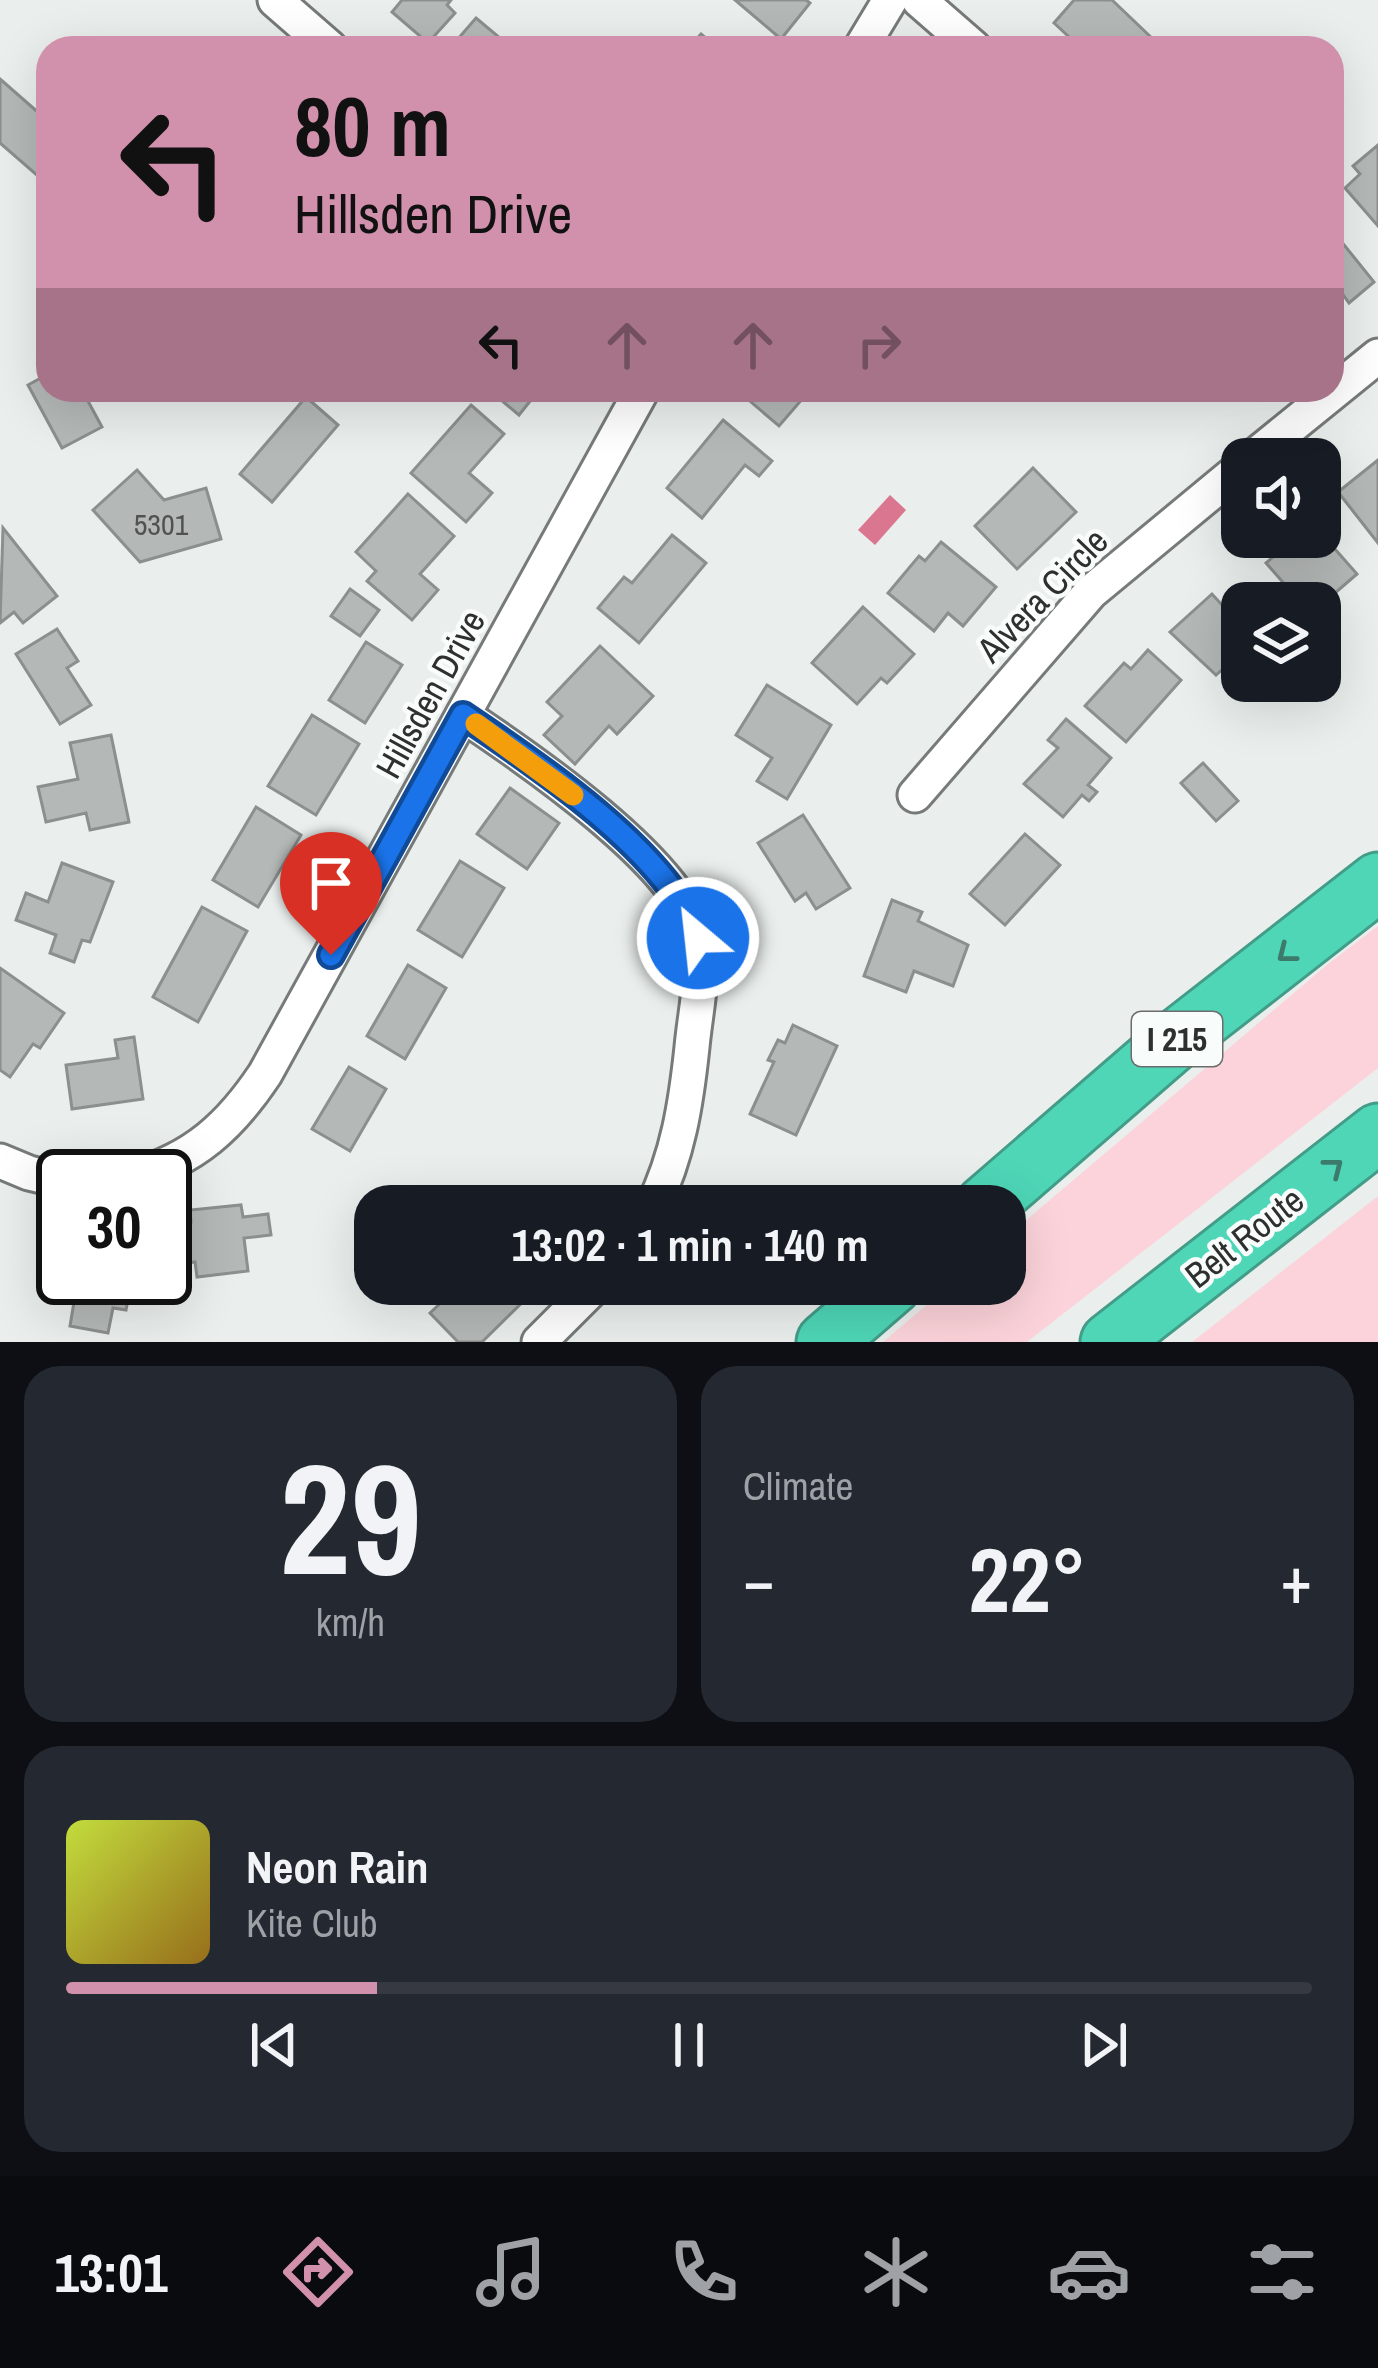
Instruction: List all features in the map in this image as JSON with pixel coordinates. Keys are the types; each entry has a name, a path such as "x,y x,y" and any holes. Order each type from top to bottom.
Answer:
{"highway":[{"name":"I 215","path":"1008,1185 1178,1038 1378,882"},
{"name":"Belt Route","path":"1110,1342 1378,1133"},
{"path":"826,1342 869,1305"}],"street":[{"path":"274,0 316,36"},
{"path":"869,36 890,0"},
{"path":"919,0 960,36"},
{"path":"1344,379 1378,356"},
{"name":"Hillsden Drive","path":"192,1151 222,1130 251,1094 635,402"},
{"path":"1273,438 1312,402"},
{"name":"Alvera Circle","path":"915,795 1091,592 1221,484"},
{"path":"463,715 600,817 677,892 693,922 700,955 686,1108 662,1185"},
{"path":"0,1161 36,1175"},
{"path":"539,1342 575,1305"}],"shaded area":[{"path":"890,495 906,510 875,545 858,530"},
{"path":"1378,926 1378,1068 1027,1342 883,1342 926,1305 1026,1305 1026,1220"},
{"path":"1378,1196 1378,1342 1192,1342"}],"building":[{"path":"402,0 451,0 447,5 455,13 434,36 420,36 392,12"},
{"path":"735,0 810,3 783,36"},
{"path":"1074,0 1112,0 1150,36 1068,36 1054,23"},
{"path":"476,18 498,36 460,36"},
{"path":"0,79 36,110 36,174 0,143"},
{"path":"1378,145 1378,226 1345,188 1360,174 1353,166"},
{"path":"1344,245 1374,282 1349,303 1344,296"},
{"path":"37,402 88,402 102,427 62,448"},
{"path":"302,402 312,402 338,425 272,502 240,474"},
{"path":"503,402 529,402 519,415"},
{"path":"751,402 800,402 779,426"},
{"path":"471,405 504,434 469,473 492,493 466,522 411,473"},
{"path":"723,420 772,461 759,476 745,465 702,518 667,488"},
{"path":"1378,460 1378,543 1341,496 1341,490"},
{"path":"1033,468 1076,512 1017,569 975,526"},
{"path":"137,470 164,500 206,488 221,539 140,562 93,510"},
{"path":"408,494 454,536 420,574 438,590 412,620 367,581 376,571 356,552"},
{"path":"3,528 57,596 23,623 14,612 0,623"},
{"path":"672,535 706,563 639,643 598,608 624,577 632,583"},
{"path":"941,542 996,587 963,626 948,613 934,631 888,593 919,556 925,561"},
{"path":"1341,556 1357,574 1341,588 1341,582 1283,582 1266,563 1272,558"},
{"path":"350,589 379,610 360,636 331,616"},
{"path":"1212,594 1221,604 1221,671 1216,675 1170,632"},
{"path":"863,607 914,654 887,683 881,678 857,704 812,663"},
{"path":"57,629 78,661 67,668 91,705 60,724 16,654"},
{"path":"366,642 402,665 365,723 329,700"},
{"path":"600,646 653,696 617,734 609,726 575,764 544,735 562,716 547,702"},
{"path":"1148,650 1181,680 1126,742 1085,706 1124,663 1131,669"},
{"path":"767,685 831,725 787,799 757,781 772,758 736,735"},
{"path":"312,715 359,744 316,815 268,786"},
{"path":"1066,719 1111,758 1088,785 1097,792 1089,801 1082,795 1063,817 1024,784 1058,748 1048,740"},
{"path":"111,735 129,822 90,830 86,813 46,822 38,787 78,779 70,743"},
{"path":"1203,763 1238,801 1216,821 1181,783"},
{"path":"510,788 559,823 527,869 477,834"},
{"path":"256,807 301,835 258,907 213,880"},
{"path":"803,815 850,888 816,909 806,893 795,901 758,843"},
{"path":"1025,834 1060,865 1005,925 970,894"},
{"path":"460,861 504,888 462,957 418,930"},
{"path":"62,863 113,882 90,942 82,940 74,962 50,953 56,935 16,920 26,893 48,902"},
{"path":"892,900 922,912 918,921 968,945 953,986 914,971 906,992 864,976"},
{"path":"202,907 247,931 198,1022 153,997"},
{"path":"408,965 446,988 405,1059 367,1036"},
{"path":"0,968 64,1013 40,1048 33,1044 10,1077 0,1070"},
{"path":"793,1025 837,1046 796,1135 750,1114 774,1062 768,1060 778,1040 785,1043"},
{"path":"134,1037 143,1099 72,1109 66,1065 118,1058 115,1040"},
{"path":"349,1067 386,1089 350,1151 312,1129"},
{"path":"241,1205 243,1217 268,1214 271,1235 244,1238 248,1271 197,1277 192,1262 192,1210"},
{"path":"74,1305 127,1305 126,1310 113,1308 108,1333 70,1326"},
{"path":"439,1305 520,1305 482,1342 458,1342 430,1313"}],"slow traffic":[{"path":"476,724 573,795"}],"route":[{"path":"331,955 463,715 600,817 677,892 698,938"}]}
